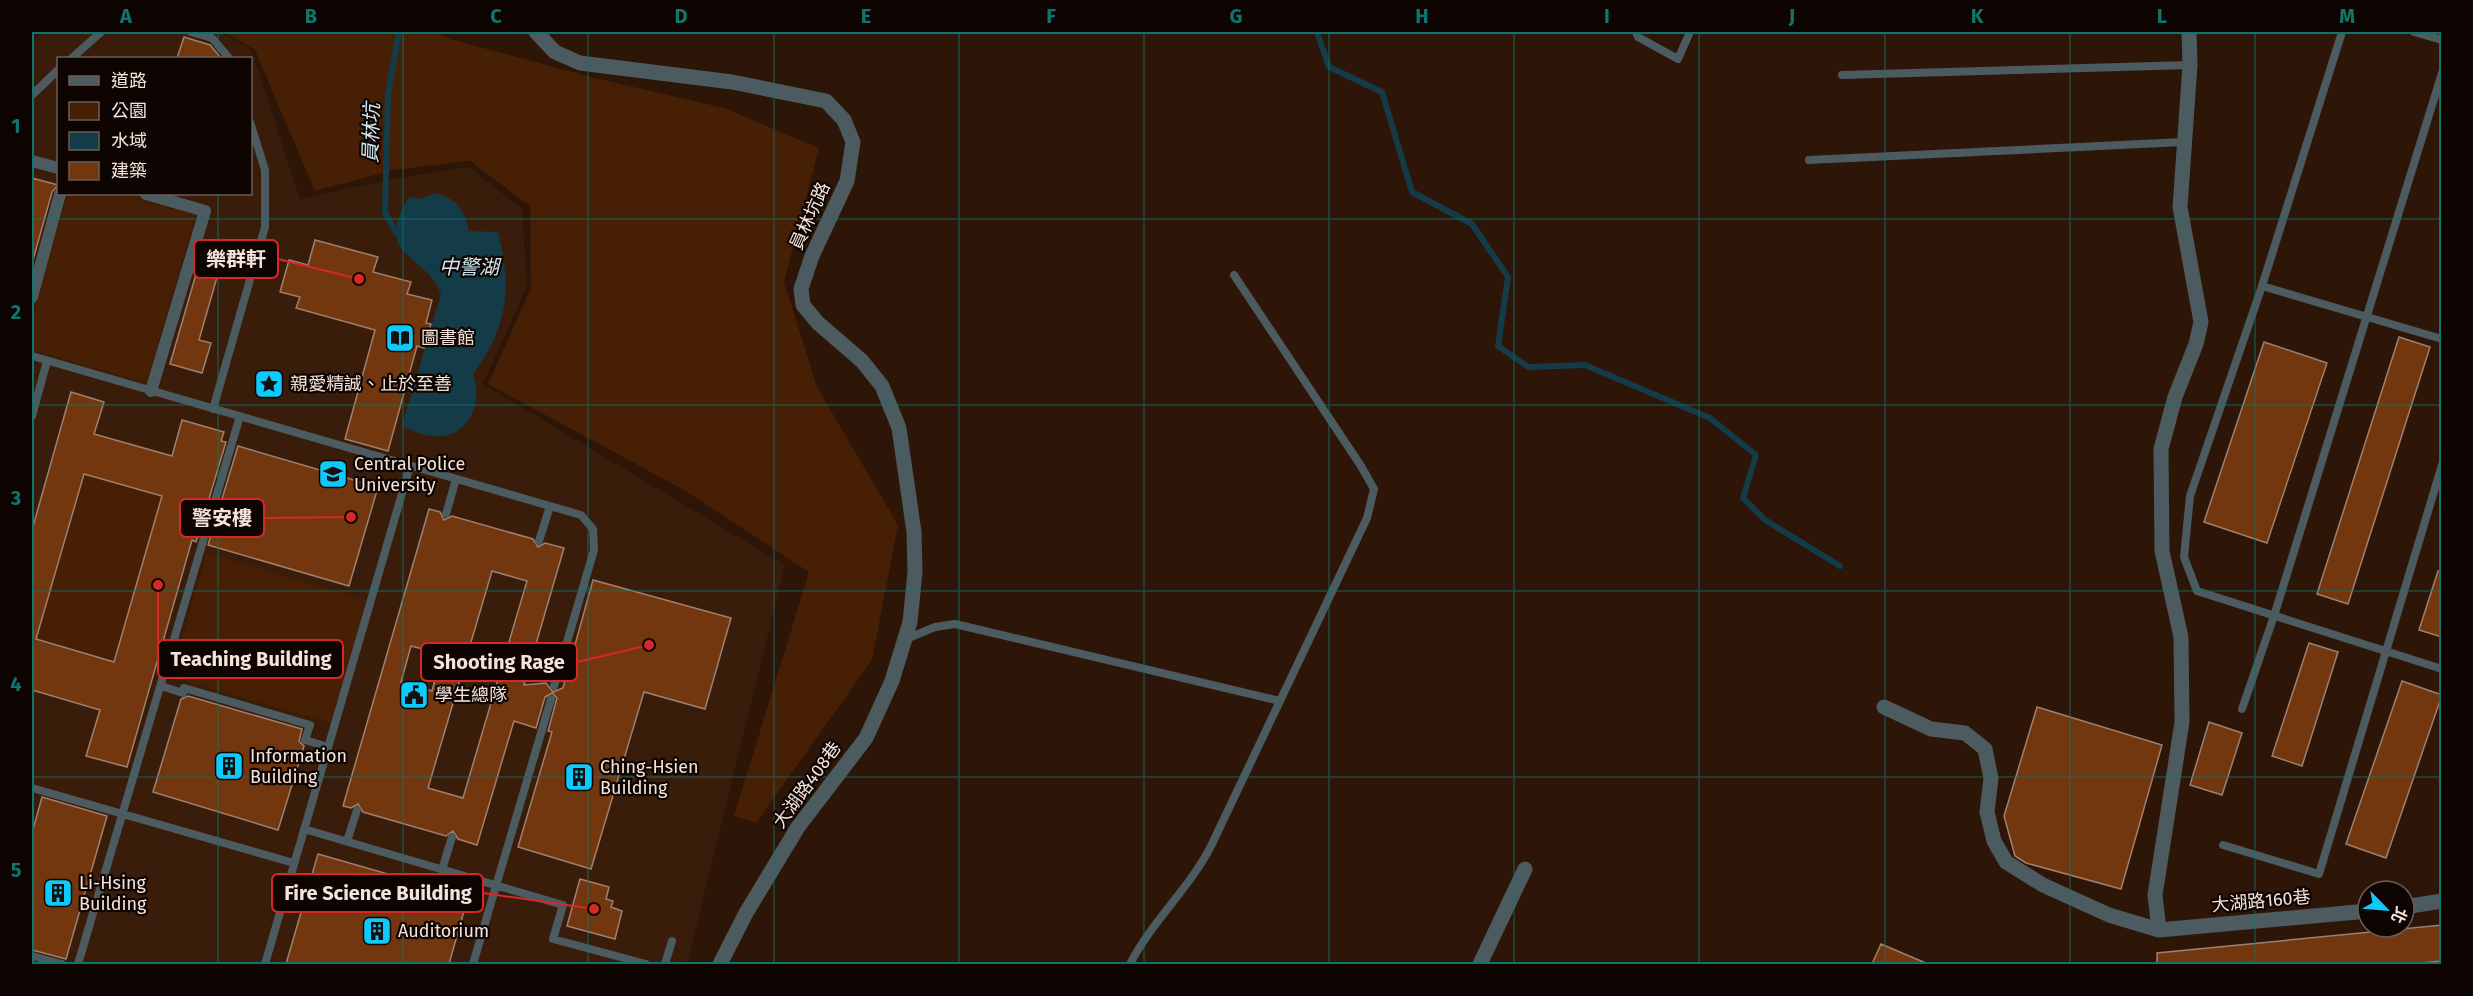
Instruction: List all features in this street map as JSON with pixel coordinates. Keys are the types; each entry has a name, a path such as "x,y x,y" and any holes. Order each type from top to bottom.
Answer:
{"street":[{"name":"員林坑路","path":"536,32 555,52 580,63 732,82 798,94 826,101 844,120 853,142 847,181 812,256 801,289 803,305 819,323 862,361 882,386 899,428 914,532 915,572 910,622"},
{"path":"1884,707 1931,729 1965,733 1986,749 1992,778 1987,812 1994,841 2006,862 2043,885 2109,915 2158,930 2155,895 2182,722 2181,637 2162,551 2161,449 2175,397 2196,344 2201,322 2180,207 2190,66 2189,32"},
{"path":"32,161 57,168"},
{"path":"32,297 60,195"},
{"path":"149,195 205,211 152,391"},
{"name":"大湖路408巷","path":"720,964 746,913 798,827 866,738 891,681 910,622"},
{"path":"1480,964 1525,869"},
{"path":"2416,905 2442,902"},
{"name":"大湖路160巷","path":"2158,930 2356,912"}],"lane":[{"path":"73,57 101,32"},
{"path":"191,32 212,38 228,57"},
{"path":"1636,32 1638,37 1678,59 1690,32"},
{"path":"2342,32 2262,286 2190,496 2184,557 2197,591 2442,669"},
{"path":"2414,32 2442,40"},
{"path":"1842,75 2190,66"},
{"path":"32,95 57,71"},
{"path":"2242,709 2274,616 2442,73"},
{"path":"213,409 264,227 265,170 252,128"},
{"path":"1809,160 2183,142"},
{"path":"1130,964 1175,895 1200,868 1367,518 1374,489 1234,275"},
{"path":"2262,286 2442,339"},
{"path":"32,356 581,515 590,521 595,539 555,686"},
{"path":"32,416 47,361"},
{"path":"78,964 240,416"},
{"path":"265,964 410,465"},
{"path":"2223,845 2319,874 2442,465"},
{"path":"446,514 456,479"},
{"path":"539,541 550,506"},
{"path":"904,640 934,627 955,624 1280,701"},
{"path":"161,686 183,693 184,688 310,725 305,741 328,747"},
{"path":"473,964 551,699"},
{"path":"32,788 294,863"},
{"path":"347,841 357,810"},
{"path":"304,829 563,904 553,939 646,964"},
{"path":"442,870 452,837"},
{"path":"665,964 672,941"},
{"path":"32,956 62,964"}],"shaded area":[{"name":"Central Police University","path":"45,32 220,32 251,49 300,199 393,179 469,167 522,209 527,287 483,384 785,565 687,964 32,964 32,40"}],"green space":[{"path":"224,32 437,32 450,39 595,78 724,108 819,148 784,282 817,387 898,525 872,660 756,823 734,816 809,572 684,490 488,384 531,288 530,206 470,161 393,170 315,191 255,50"},
{"path":"68,195 121,195 195,215 147,383 32,350 32,321"},
{"path":"84,474 162,496 114,662 36,639"},
{"path":"207,553 366,600 331,723 171,677"}],"water":[{"name":"中警湖","path":"437,193 450,199 459,207 469,231 498,232 505,271 504,306 500,323 485,357 473,374 476,393 473,412 462,428 443,436 422,434 402,426 441,294 434,281 398,244 396,232 399,217 409,197 419,199"}],"building":[{"path":"184,37 210,45 220,57 177,57"},
{"path":"32,178 57,185 52,192 33,260"},
{"name":"圖書館","path":"315,240 378,257 373,272 411,282 407,294 432,300 426,323 431,324 424,348 417,346 388,451 345,439 375,330 296,308 300,297 280,292 289,260 308,265"},
{"path":"205,243 225,249 199,340 211,343 202,373 170,364"},
{"path":"2399,337 2430,347 2348,604 2317,594"},
{"path":"2264,342 2327,363 2267,543 2204,522"},
{"path":"71,392 104,402 94,434 172,456 182,420 224,432 221,441 226,442 196,542 192,540 127,767 86,756 100,710 32,690 32,530","holes":["84,474 162,496 114,662 36,639"]},
{"path":"238,446 378,487 349,586 208,545"},
{"path":"429,509 440,512 444,520 452,516 533,539 538,547 545,543 564,548 524,685 546,683 553,692 563,688 593,580 731,618 705,709 644,692 591,869 518,847 552,732 548,731 557,698 552,693 545,697 536,728 514,721 477,845 458,839 453,831 446,836 363,812 358,804 351,808 343,806","holes":["492,571 527,581 463,798 428,788","411,646 442,654 432,691 401,682"]},
{"path":"2438,571 2442,571 2442,637 2419,630"},
{"path":"2309,643 2338,652 2302,766 2272,756"},
{"path":"2402,681 2442,695 2386,858 2346,844"},
{"name":"Information Building","path":"188,696 302,729 299,741 304,746 278,830 153,792 181,699"},
{"path":"2037,707 2162,745 2121,889 2026,863 2015,856 2004,816"},
{"path":"2209,722 2242,733 2222,795 2190,785"},
{"name":"Li-Hsing Building","path":"42,797 107,816 66,959 32,950 32,833"},
{"name":"Auditorium","path":"318,854 468,897 449,964 286,964"},
{"path":"580,879 609,887 606,899 613,901 611,907 622,911 615,939 567,926"},
{"path":"2442,925 2442,961 2410,964 2157,964 2157,953 2356,933 2356,939 2416,939 2416,928"},
{"path":"1881,944 1928,964 1872,964"}],"waterway":[{"name":"員林坑","path":"396,233 385,212 388,94 399,32"},
{"path":"1317,32 1329,67 1382,92 1412,192 1472,224 1508,277 1498,346 1528,367 1585,365 1710,418 1756,455 1743,498 1765,520 1840,566"}],"place":[{"name":"樂群軒","path":"359,279"},
{"name":"圖書館","path":"400,338"},
{"name":"親愛精誠、止於至善","path":"269,384"},
{"name":"Central Police University","path":"333,474"},
{"name":"警安樓","path":"351,517"},
{"name":"Teaching Building","path":"158,585"},
{"name":"Shooting Rage","path":"649,645"},
{"name":"學生總隊","path":"414,695"},
{"name":"Information Building","path":"229,766"},
{"name":"Ching-Hsien Building","path":"579,777"},
{"name":"Li-Hsing Building","path":"58,893"},
{"name":"Fire Science Building","path":"594,909"},
{"name":"Auditorium","path":"377,931"}]}
